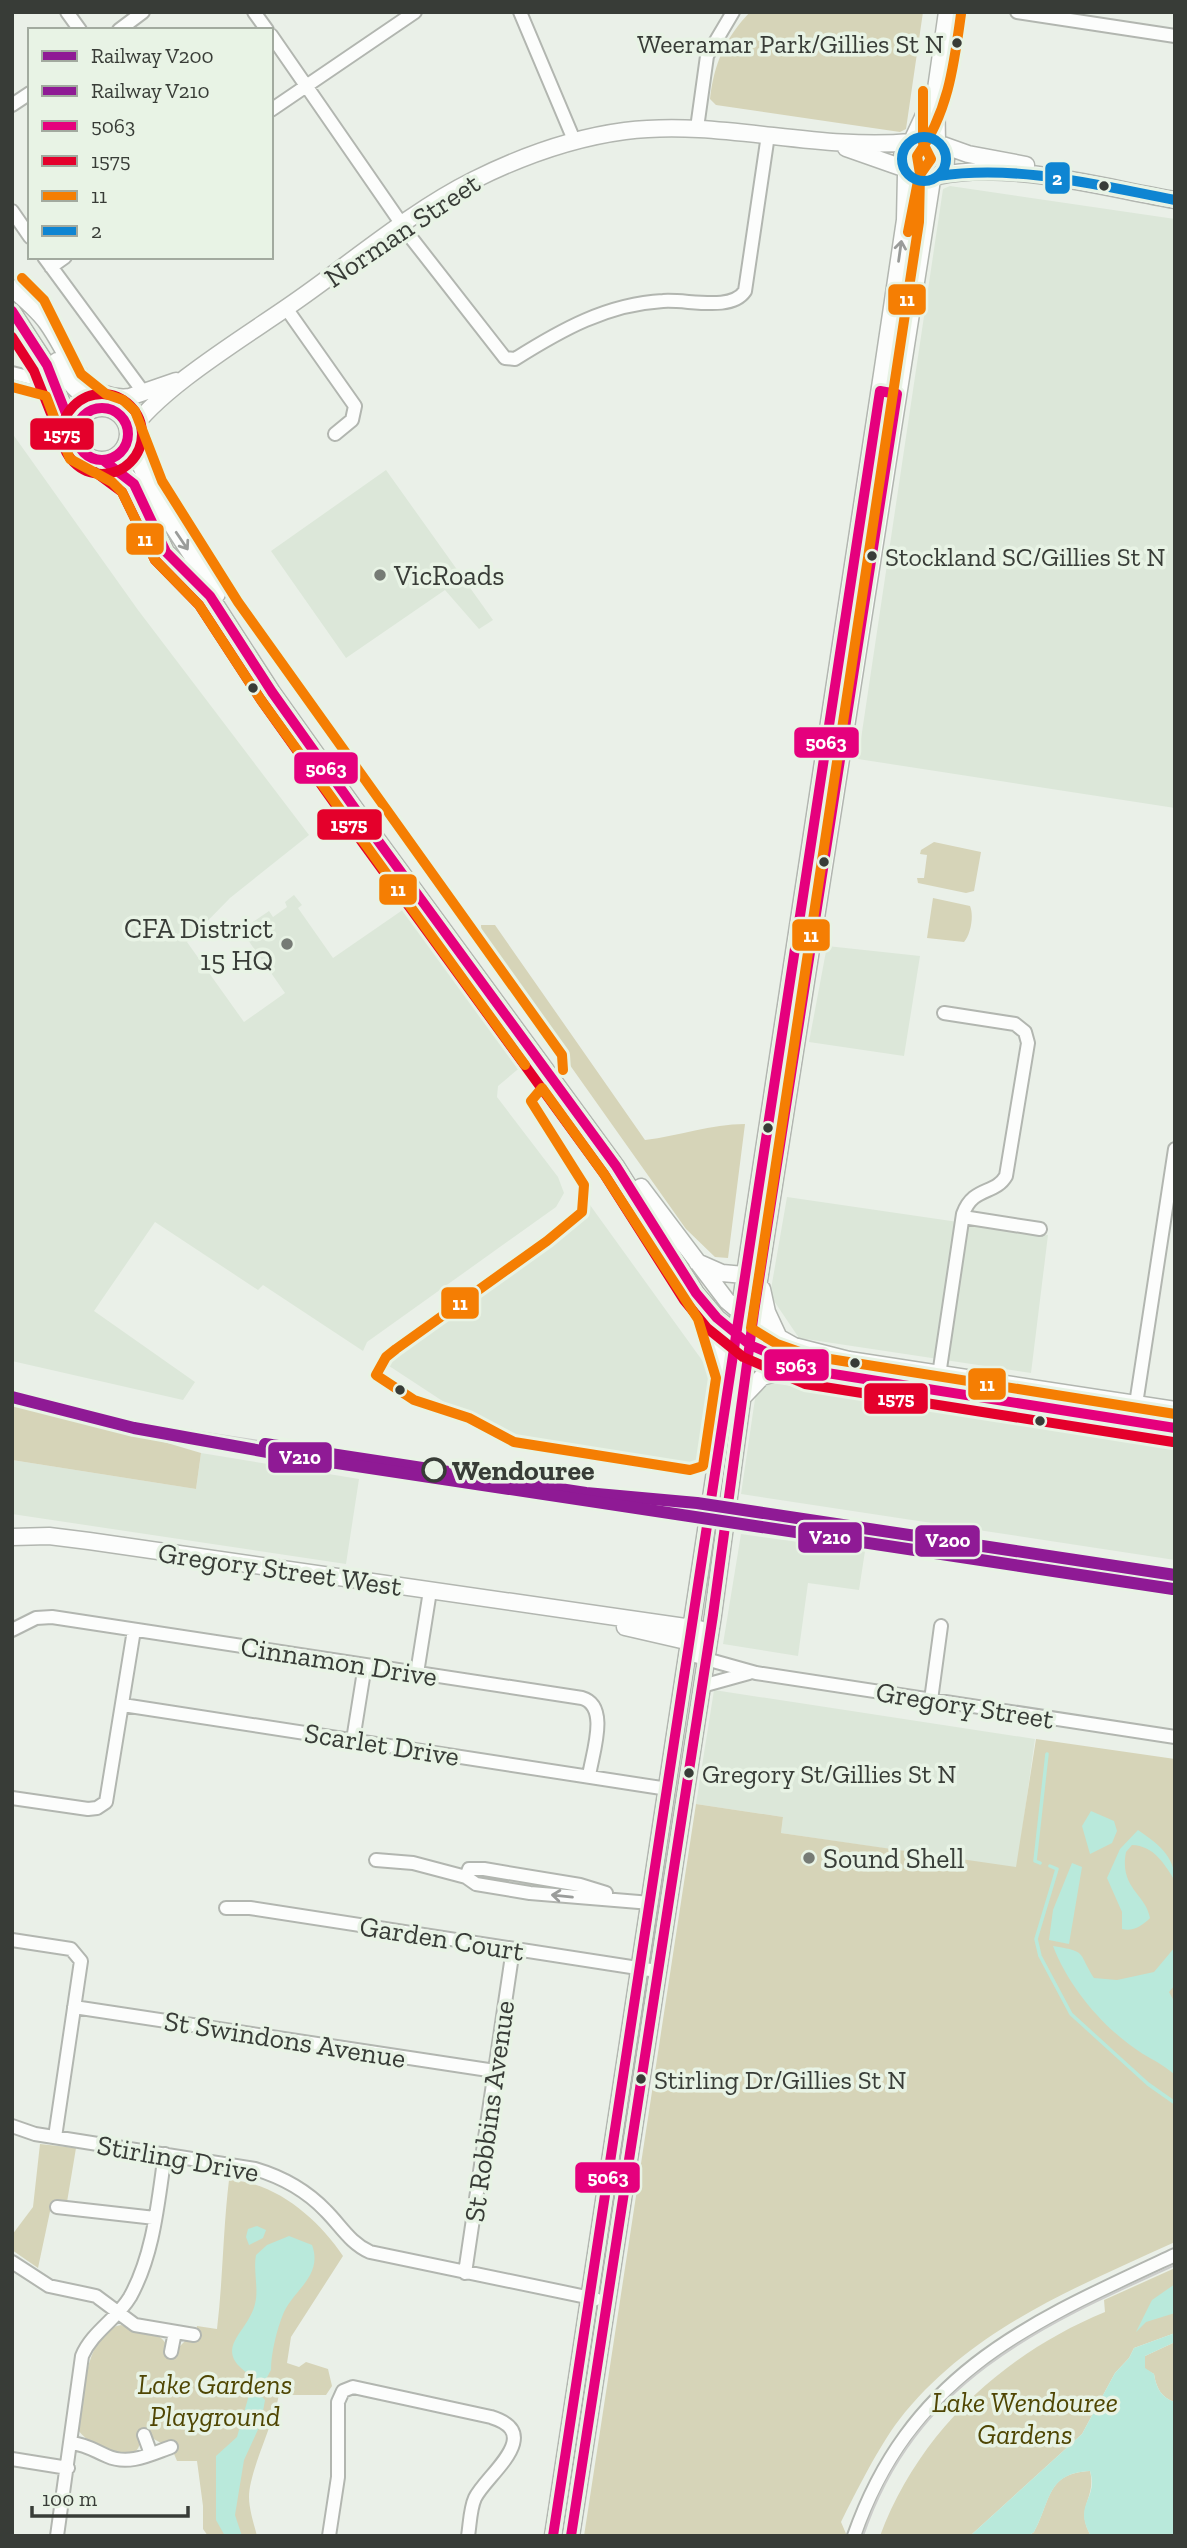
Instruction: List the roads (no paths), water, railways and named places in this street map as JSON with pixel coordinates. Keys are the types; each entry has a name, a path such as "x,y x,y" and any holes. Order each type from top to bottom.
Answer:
{"main road":[{"path":"553,2536 739,1312 752,1277 844,744 897,394 935,178 945,164 938,143 936,89 947,12"},
{"path":"571,2536 702,1686 753,1324 752,1277 826,741 905,220 905,171 902,154 936,89"},
{"name":"Norman Street","path":"128,435 146,411 200,369 403,226 474,180 514,161 574,140 636,130 697,128 832,144 911,141"},
{"path":"911,141 925,137 1001,160 1175,189"},
{"name":"Norman Street","path":"832,144 905,171"},
{"path":"905,171 918,181 985,171 1021,174 1175,200"},
{"path":"12,288 46,320 66,358 86,383 111,397 137,395"},
{"path":"32,307 63,375 80,394 119,414 157,502 226,610 429,904"},
{"path":"12,311 56,384 74,434 85,454 103,460 134,484 166,552 210,596 272,692 547,1066 617,1167 681,1271 711,1312 750,1345 796,1367 936,1392 1175,1428"},
{"name":"Norman Street","path":"101,407 200,369"},
{"path":"880,391 897,394"},
{"path":"74,434 83,416 101,407"},
{"path":"103,460 120,452 128,435"},
{"path":"826,741 844,744"},
{"path":"547,1066 694,1261 739,1312 780,1340 808,1351 849,1360 1175,1410"},
{"path":"694,1261 709,1265 722,1273 752,1277"},
{"path":"752,1277 780,1340"},
{"path":"711,1312 730,1377"},
{"path":"742,1398 762,1377 796,1367"},
{"path":"936,1392 939,1375"},
{"path":"1083,1415 1086,1397"},
{"name":"Gregory Street West","path":"12,1537 49,1536 89,1541 548,1609 708,1645"}],"street":[{"path":"67,12 79,28"},
{"path":"122,28 143,12"},
{"path":"254,12 266,28"},
{"path":"273,109 415,12"},
{"path":"520,12 574,140"},
{"path":"697,128 700,84 707,56 716,36 733,12"},
{"path":"1017,12 1175,36"},
{"path":"273,38 403,226 505,358 514,359 587,318 637,304 687,300 730,303 745,291 768,135"},
{"path":"12,105 28,94"},
{"path":"12,211 28,234"},
{"path":"47,262 137,395"},
{"path":"286,308 355,405 352,420 335,434"},
{"path":"12,373 56,384"},
{"path":"939,1375 963,1217 971,1198 999,1185 1006,1176 1028,1041 1024,1031 1015,1024 944,1013"},
{"path":"1136,1404 1175,1149"},
{"path":"963,1217 1040,1229"},
{"path":"417,1673 430,1591"},
{"name":"Cinnamon Drive","path":"12,1630 33,1619 47,1616 587,1699 594,1705 598,1716 589,1776"},
{"path":"931,1700 941,1626"},
{"path":"12,1798 88,1810 102,1806 109,1794 134,1630"},
{"name":"Gregory Street","path":"708,1645 756,1673"},
{"path":"354,1740 365,1665"},
{"name":"Gregory Street","path":"702,1686 733,1675 756,1673 1175,1737"},
{"name":"Scarlet Drive","path":"123,1705 668,1789"},
{"path":"641,1783 656,1781 671,1770"},
{"path":"376,1860 400,1861 466,1877 481,1885 530,1894 651,1903"},
{"path":"466,1877 469,1869 484,1869 580,1885 630,1900"},
{"path":"481,1885 484,1869"},
{"path":"530,1894 534,1877"},
{"name":"Garden Court","path":"226,1908 250,1908 657,1970"},
{"path":"12,1940 67,1948 77,1953 81,1965 55,2137"},
{"name":"St Robbins Avenue","path":"465,2273 513,1949"},
{"name":"St Swindons Avenue","path":"74,2007 495,2071"},
{"name":"Stirling Drive","path":"12,2126 55,2137 247,2166 273,2175 312,2197 351,2240 380,2256 607,2301"},
{"path":"57,2536 82,2356 91,2341 118,2313 136,2284 155,2218 165,2154"},
{"path":"57,2207 155,2218"},
{"path":"854,2536 894,2449 914,2422 959,2376 1014,2336 1060,2309 1175,2256"},
{"path":"12,2262 49,2286 96,2296 135,2325 194,2335"},
{"path":"172,2352 175,2332"},
{"path":"329,2536 338,2477 338,2402 343,2391 356,2387 491,2417 507,2426 512,2438 510,2454 476,2497 468,2536"},
{"path":"145,2435 151,2454"},
{"path":"72,2443 91,2446 106,2456 121,2460 171,2447"},
{"path":"12,2459 68,2468"}],"water":[{"path":"1091,1811 1114,1821 1117,1831 1112,1843 1090,1854 1082,1826"},
{"path":"1138,1830 1158,1845 1168,1857 1175,1881 1152,1852 1132,1845 1126,1852 1126,1874 1150,1918 1137,1928 1126,1930 1122,1929 1122,1912 1107,1878 1120,1849"},
{"path":"1072,1863 1082,1867 1069,1944 1049,1940 1053,1910"},
{"path":"1053,1946 1080,1954 1094,1978 1117,1980 1154,1972 1175,1947 1175,1985 1169,1992 1175,2003 1175,2075 1129,2044 1102,2020 1068,1977"},
{"path":"257,2226 266,2230 263,2238 249,2245 246,2237 248,2229"},
{"path":"289,2236 312,2245 314,2265 284,2312 275,2341 271,2370 266,2379 258,2380 234,2360 232,2351 255,2304 256,2255 267,2245"},
{"path":"1175,2284 1175,2313 1146,2322 1136,2332 1152,2300"},
{"path":"1175,2333 1175,2342 1145,2356 1145,2368 1154,2374 1163,2395 1175,2402 1175,2536 1091,2536 1084,2516 1091,2489 1090,2471 1065,2477 1057,2483 1034,2532 1028,2536 970,2536 1082,2434 1115,2373 1134,2348"},
{"path":"258,2392 265,2400 261,2423 244,2460 235,2515 242,2536 225,2536 216,2520 216,2456 237,2437 249,2395"}],"waterway":[{"path":"1040,1863 1035,1861 1047,1754"},
{"path":"1050,1866 1057,1869 1036,1939 1040,1956 1071,2014 1148,2084 1175,2103"}],"tram line":[{"path":"863,2536 886,2483 914,2437 948,2399 987,2366 1029,2337 1175,2265"}],"railway":[{"path":"119,1422 265,1444"}],"rail line":[{"name":"V210","path":"12,1397 134,1428 284,1455 1173,1589"},
{"name":"V200","path":"265,1444 586,1493 697,1503 1175,1575"}],"place":[{"name":"Weeramar Park/Gillies St N","path":"957,43"},
{"name":"Stockland SC/Gillies St N","path":"872,556"},
{"name":"VicRoads","path":"380,575"},
{"name":"CFA District 15 HQ","path":"287,944"},
{"name":"Wendouree","path":"434,1470"},
{"name":"Gregory St/Gillies St N","path":"689,1773"},
{"name":"Sound Shell","path":"809,1858"},
{"name":"Stirling Dr/Gillies St N","path":"641,2079"}],"park label":[{"name":"Lake Gardens Playground","path":"215,2400"},
{"name":"Lake Wendouree Gardens","path":"1025,2418"}]}
